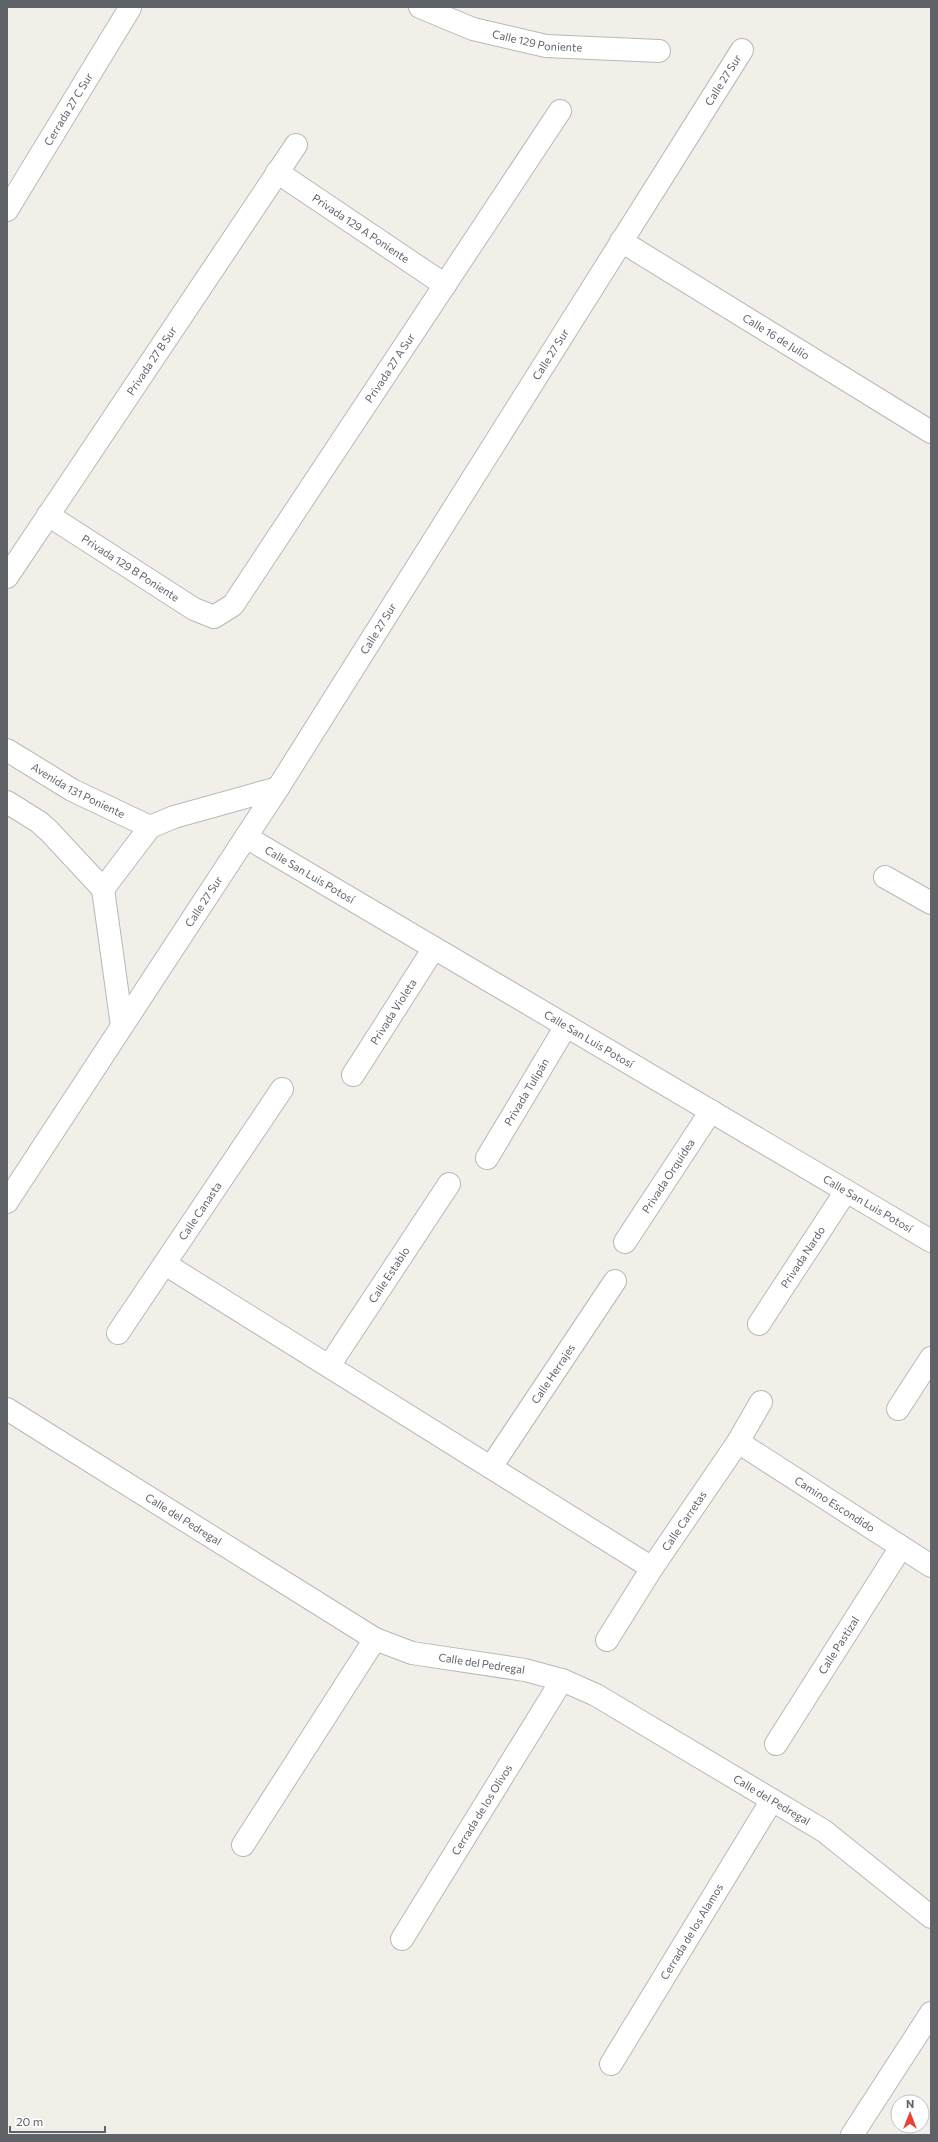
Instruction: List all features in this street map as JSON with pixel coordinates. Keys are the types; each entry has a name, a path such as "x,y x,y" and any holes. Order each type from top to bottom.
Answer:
{"street":[{"name":"Calle 129 Poniente","path":"420,7 473,29 546,46 659,51"},
{"name":"Cerrada 27 C Sur","path":"7,210 130,8"},
{"name":"Calle 27 Sur","path":"7,1202 278,788 742,50"},
{"name":"Privada 27 A Sur","path":"214,618 233,605 560,111"},
{"name":"Privada 27 B Sur","path":"7,577 296,145"},
{"name":"Privada 129 A Poniente","path":"277,172 445,285"},
{"name":"Calle 16 de Julio","path":"621,241 931,432"},
{"name":"Privada 129 B Poniente","path":"48,515 194,608 214,618"},
{"name":"Avenida 131 Poniente","path":"7,750 72,790 150,827"},
{"path":"103,889 150,827 174,817 278,788"},
{"path":"7,802 39,822 49,831 103,889 122,1026"},
{"name":"Calle San Luis Potosí","path":"246,837 931,1241"},
{"path":"886,877 931,903"},
{"name":"Privada Violeta","path":"353,1076 434,948"},
{"name":"Privada Tulipán","path":"488,1158 566,1026"},
{"name":"Calle Canasta","path":"118,1333 282,1089"},
{"name":"Privada Orquídea","path":"625,1242 711,1111"},
{"name":"Calle Establo","path":"329,1366 449,1184"},
{"name":"Privada Nardo","path":"759,1324 846,1191"},
{"path":"165,1264 652,1568"},
{"name":"Calle Herrajes","path":"491,1467 615,1281"},
{"path":"898,1409 931,1358"},
{"name":"Calle Carretas","path":"607,1640 652,1568 738,1442 761,1402"},
{"name":"Calle del Pedregal","path":"7,1409 16,1422 375,1639 412,1653 525,1670 562,1680 596,1695 824,1831 931,1917"},
{"name":"Camino Escondido","path":"738,1442 931,1566"},
{"name":"Calle Pastizal","path":"776,1744 900,1547"},
{"path":"243,1845 375,1639"},
{"name":"Cerrada de los Olivos","path":"402,1939 562,1680"},
{"name":"Cerrada de los Alamos","path":"611,2064 772,1800"},
{"path":"852,2135 931,2013"}]}
